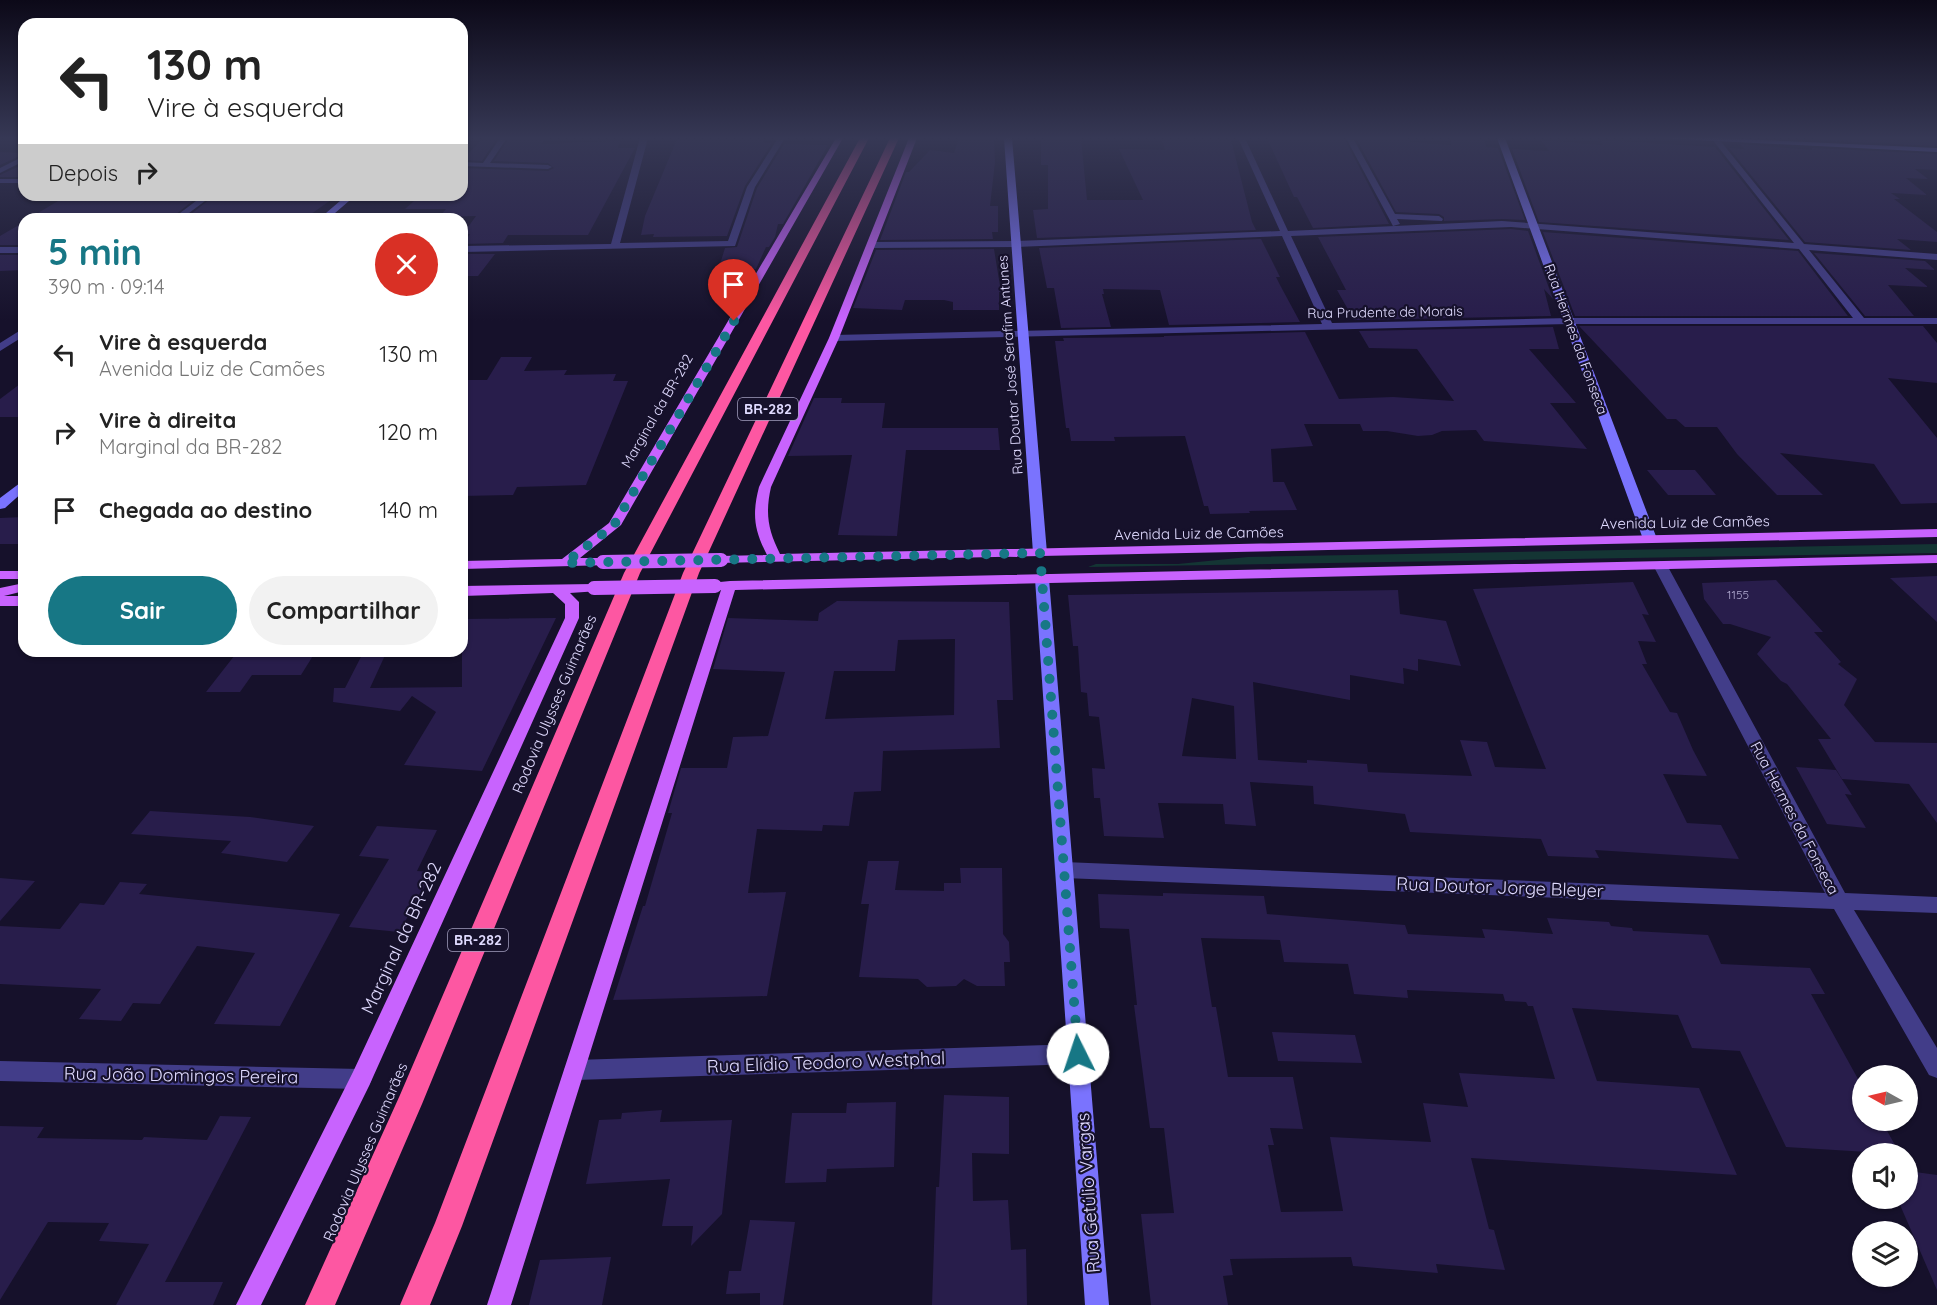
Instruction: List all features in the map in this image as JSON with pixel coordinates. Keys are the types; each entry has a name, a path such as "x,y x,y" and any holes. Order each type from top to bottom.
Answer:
{"highway":[{"name":"Rodovia Ulysses Guimarães","path":"320,1305 405,1114 632,573 822,199"},
{"name":"BR-282","path":"415,1305 452,1215 692,573 866,199"}],"main road":[{"name":"Marginal da BR-282","path":"565,563 614,525 816,199"},
{"path":"776,559 760,529 758,511 765,487 834,338 890,199"},
{"name":"Avenida Luiz de Camões","path":"468,566 1937,533"},
{"path":"1040,553 1042,579"},
{"path":"468,591 1937,559"},
{"path":"0,576 18,575"},
{"path":"499,1305 575,1070 723,586"},
{"path":"0,593 18,588"},
{"name":"Marginal da BR-282","path":"248,1305 361,1079 572,618 572,602 556,589"},
{"path":"0,601 18,601"}],"street":[{"path":"615,245 627,199"},
{"path":"468,249 732,244 747,199"},
{"name":"Rua Doutor José Serafim Antunes","path":"1013,199 1040,553"},
{"path":"1269,199 1328,326"},
{"path":"1382,199 1398,229"},
{"name":"Rua Hermes da Fonseca","path":"1524,199 1650,539"},
{"path":"1763,199 1861,321"},
{"path":"184,213 201,201"},
{"path":"330,213 345,201"},
{"path":"1391,216 1937,257"},
{"path":"872,245 1016,244 1510,225"},
{"path":"0,250 18,249"},
{"name":"Rua Prudente de Morais","path":"834,338 1569,321 1937,321"},
{"path":"0,348 18,336"},
{"path":"0,340 12,340"},
{"path":"0,505 18,489"},
{"name":"Rua Hermes da Fonseca","path":"1660,565 1839,901 1937,1068"},
{"name":"Rua Getúlio Vargas","path":"1042,579 1097,1305"},
{"name":"Rua Doutor Jorge Bleyer","path":"1064,870 1937,904"},
{"name":"Rua Elídio Teodoro Westphal","path":"575,1070 1078,1054"},
{"name":"Rua João Domingos Pereira","path":"0,1071 361,1079"}],"green space":[{"path":"1937,544 1937,553 1088,567 1096,564 1178,564 1248,557"}],"building":[{"path":"608,199 588,235 508,235 503,243 468,244 470,234 468,234 468,227 476,216 468,216 468,213 442,213 446,209 405,209 414,201"},
{"path":"652,199 740,199 727,236 653,237 654,234 641,235"},
{"path":"753,199 797,199 783,224 778,224 775,237 769,247 766,247 756,269 746,269 740,278 716,277 725,248 737,247"},
{"path":"896,199 991,199 990,206 998,206 998,232 992,232 993,239 880,240"},
{"path":"1048,199 1246,199 1256,230 1037,238 1033,210 1048,209"},
{"path":"1298,199 1376,199 1389,224 1313,228"},
{"path":"1389,199 1517,199 1525,220 1444,221 1444,217 1439,214 1396,212"},
{"path":"1530,199 1756,199 1789,240 1539,222"},
{"path":"1770,199 1900,199 1894,199 1937,232 1937,242 1897,239 1911,250 1805,242"},
{"path":"58,201 192,201 178,213 38,213"},
{"path":"208,201 330,201 312,213 192,213"},
{"path":"18,226 18,245 0,245 0,236"},
{"path":"1511,229 1528,231 1553,299 1544,289 1551,316 1354,320 1337,290 1346,290 1318,237"},
{"path":"1543,232 1798,251 1848,316 1575,316"},
{"path":"1261,239 1280,277 1276,277 1300,322 1169,325 1160,290 1103,289 1104,294 1102,294 1111,327 1061,328 1054,288 1047,288 1039,248"},
{"path":"994,249 1001,292 999,292 999,310 953,310 953,302 944,300 905,300 902,310 853,308 876,250"},
{"path":"1814,253 1925,261 1935,270 1905,268 1928,287 1888,285 1914,316 1865,316"},
{"path":"468,254 495,254 478,276 468,276"},
{"path":"0,255 18,255 18,270 0,271"},
{"path":"1579,326 1923,326 1937,343 1937,383 1888,378 1937,438 1937,503 1901,504 1874,464 1780,453 1823,495 1777,495 1737,454 1717,427 1685,427 1676,419 1667,419"},
{"path":"1553,327 1559,349 1529,349 1576,403 1550,403 1587,449 1484,441 1476,430 1442,431 1432,435 1418,436 1387,431 1363,431 1360,424 1304,424 1313,446 1271,449 1273,482 1284,482 1297,510 1249,511 1250,513 1210,514 1208,506 1204,506 1185,436 1114,437 1115,441 1071,441 1069,428 1066,428 1055,341 1064,341 1063,338 1305,332 1339,399 1393,397 1454,401 1417,349 1369,348 1359,331"},
{"path":"501,357 532,357 524,371 567,370 564,375 616,374 613,381 628,381 586,485 517,487 513,495 468,496 468,380 487,380"},
{"path":"18,386 18,417 0,417 0,399"},
{"path":"814,398 842,398 841,403 885,403 882,428 998,428 1000,450 906,450 897,536 838,535 852,455 788,456"},
{"path":"1647,470 1695,470 1716,495 1668,495"},
{"path":"18,517 18,544 0,544 0,518"},
{"path":"1937,576 1937,622 1890,578"},
{"path":"1776,580 1823,632 1814,632 1841,662 1838,664 1857,679 1844,705 1875,742 1937,743 1937,823 1909,784 1842,779 1818,739 1831,739 1787,684 1781,681 1757,654 1771,637 1730,624 1723,624 1704,599 1702,583"},
{"path":"1633,582 1649,615 1642,614 1656,642 1638,641 1647,664 1642,664 1670,712 1677,713 1707,776 1663,774 1687,823 1721,825 1739,859 1595,850 1599,858 1548,856 1541,839 1410,832 1405,814 1314,804 1313,786 1250,782 1256,826 1225,824 1223,804 1158,803 1164,838 1104,836 1100,798 1094,798 1092,768 1105,769 1099,717 1089,716 1087,693 1081,692 1078,646 1073,646 1068,595 1398,590 1400,614 1446,621 1461,666 1418,659 1418,671 1403,668 1404,684 1350,675 1350,700 1253,682 1258,760 1367,764 1368,772 1472,776 1460,740 1487,742 1495,767 1546,769 1473,589","holes":["1192,698 1234,706 1236,759 1182,756"]},
{"path":"837,601 1009,602 1013,700 997,700 1000,748 883,751 881,791 854,792 849,826 823,825 822,831 757,829 748,893 786,892 767,996 613,1000 643,906 645,906 672,813 668,813 681,768 727,768 733,737 768,736 785,672 713,669 728,618 818,621 819,613","holes":["955,639 954,715 825,719 834,671 895,671 898,640"]},
{"path":"556,618 482,771 404,765 436,712 412,696 400,711 333,702 334,688 345,688 361,657 384,657 370,688 462,687 462,657 468,657 468,619"},
{"path":"233,657 312,657 301,675 252,675 240,692 206,692"},
{"path":"1796,767 1836,770 1852,795 1845,794 1866,828 1827,824"},
{"path":"150,811 250,817 314,826 287,862 221,853 231,841 131,834"},
{"path":"377,826 437,830 417,871 433,872 399,932 349,927 389,859 359,856"},
{"path":"868,861 899,861 895,890 944,891 944,883 961,883 960,868 1002,868 1003,934 1009,942 1010,962 1004,962 1005,986 977,986 964,979 956,986 927,987 918,979 859,977 869,904 861,904"},
{"path":"0,878 35,881 0,921"},
{"path":"120,882 147,884 139,894 340,914 280,1026 214,1024 255,953 197,946 160,1004 133,1003 121,1021 79,1019 101,989 0,984 0,926 60,929 80,903 104,905"},
{"path":"1098,894 1264,896 1267,914 1405,925 1408,934 1485,938 1482,929 1553,934 1547,918 1609,922 1611,926 1632,928 1633,931 1708,935 1721,964 1810,968 1825,994 1811,994 1852,1068 1852,1131 1887,1131 1894,1143 1852,1143 1852,1151 1786,1147 1740,1051 1692,1048 1678,1015 1572,1008 1597,1081 1699,1088 1737,1175 1471,1158 1489,1229 1494,1230 1505,1270 1436,1264 1438,1273 1353,1266 1351,1257 1230,1259 1233,1275 1223,1276 1228,1305 1151,1305 1141,1214 1174,1213 1164,1128 1150,1128 1134,1005 1137,1005 1129,929 1100,928","holes":["1201,938 1280,940 1284,962 1348,964 1354,994 1408,998 1407,990 1503,994 1505,1001 1526,1002 1528,1006 1533,1006 1555,1079 1459,1073 1468,1107 1423,1103 1431,1142 1330,1137 1343,1211 1281,1212 1268,1145 1274,1145 1270,1128 1303,1129 1293,1077 1228,1077 1216,1007 1212,1007"]},
{"path":"1272,1032 1355,1035 1362,1063 1278,1061"},
{"path":"944,1095 1009,1097 1009,1154 972,1153 973,1201 1008,1200 1011,1250 1026,1249 1027,1305 932,1305 936,1187 939,1187"},
{"path":"896,1102 894,1167 827,1169 826,1182 785,1183 792,1113 846,1113 847,1103"},
{"path":"662,1110 660,1122 732,1120 722,1214 691,1246 693,1226 662,1226 670,1179 586,1184 599,1120 621,1119 622,1113"},
{"path":"220,1116 251,1117 165,1282 223,1282 213,1305 116,1305 149,1244 99,1241 109,1223 48,1222 0,1300 0,1126 44,1127 37,1138 142,1140 144,1137 207,1140"},
{"path":"1918,1172 1937,1175 1937,1290 1918,1246 1918,1221 1907,1221 1902,1209 1918,1209"},
{"path":"750,1220 795,1222 783,1305 760,1305 760,1293 726,1294 729,1271 741,1271"},
{"path":"611,1257 602,1305 529,1305 540,1260"}],"route":[{"path":"734,321 614,525 565,563 1040,553 1078,1054"}]}
